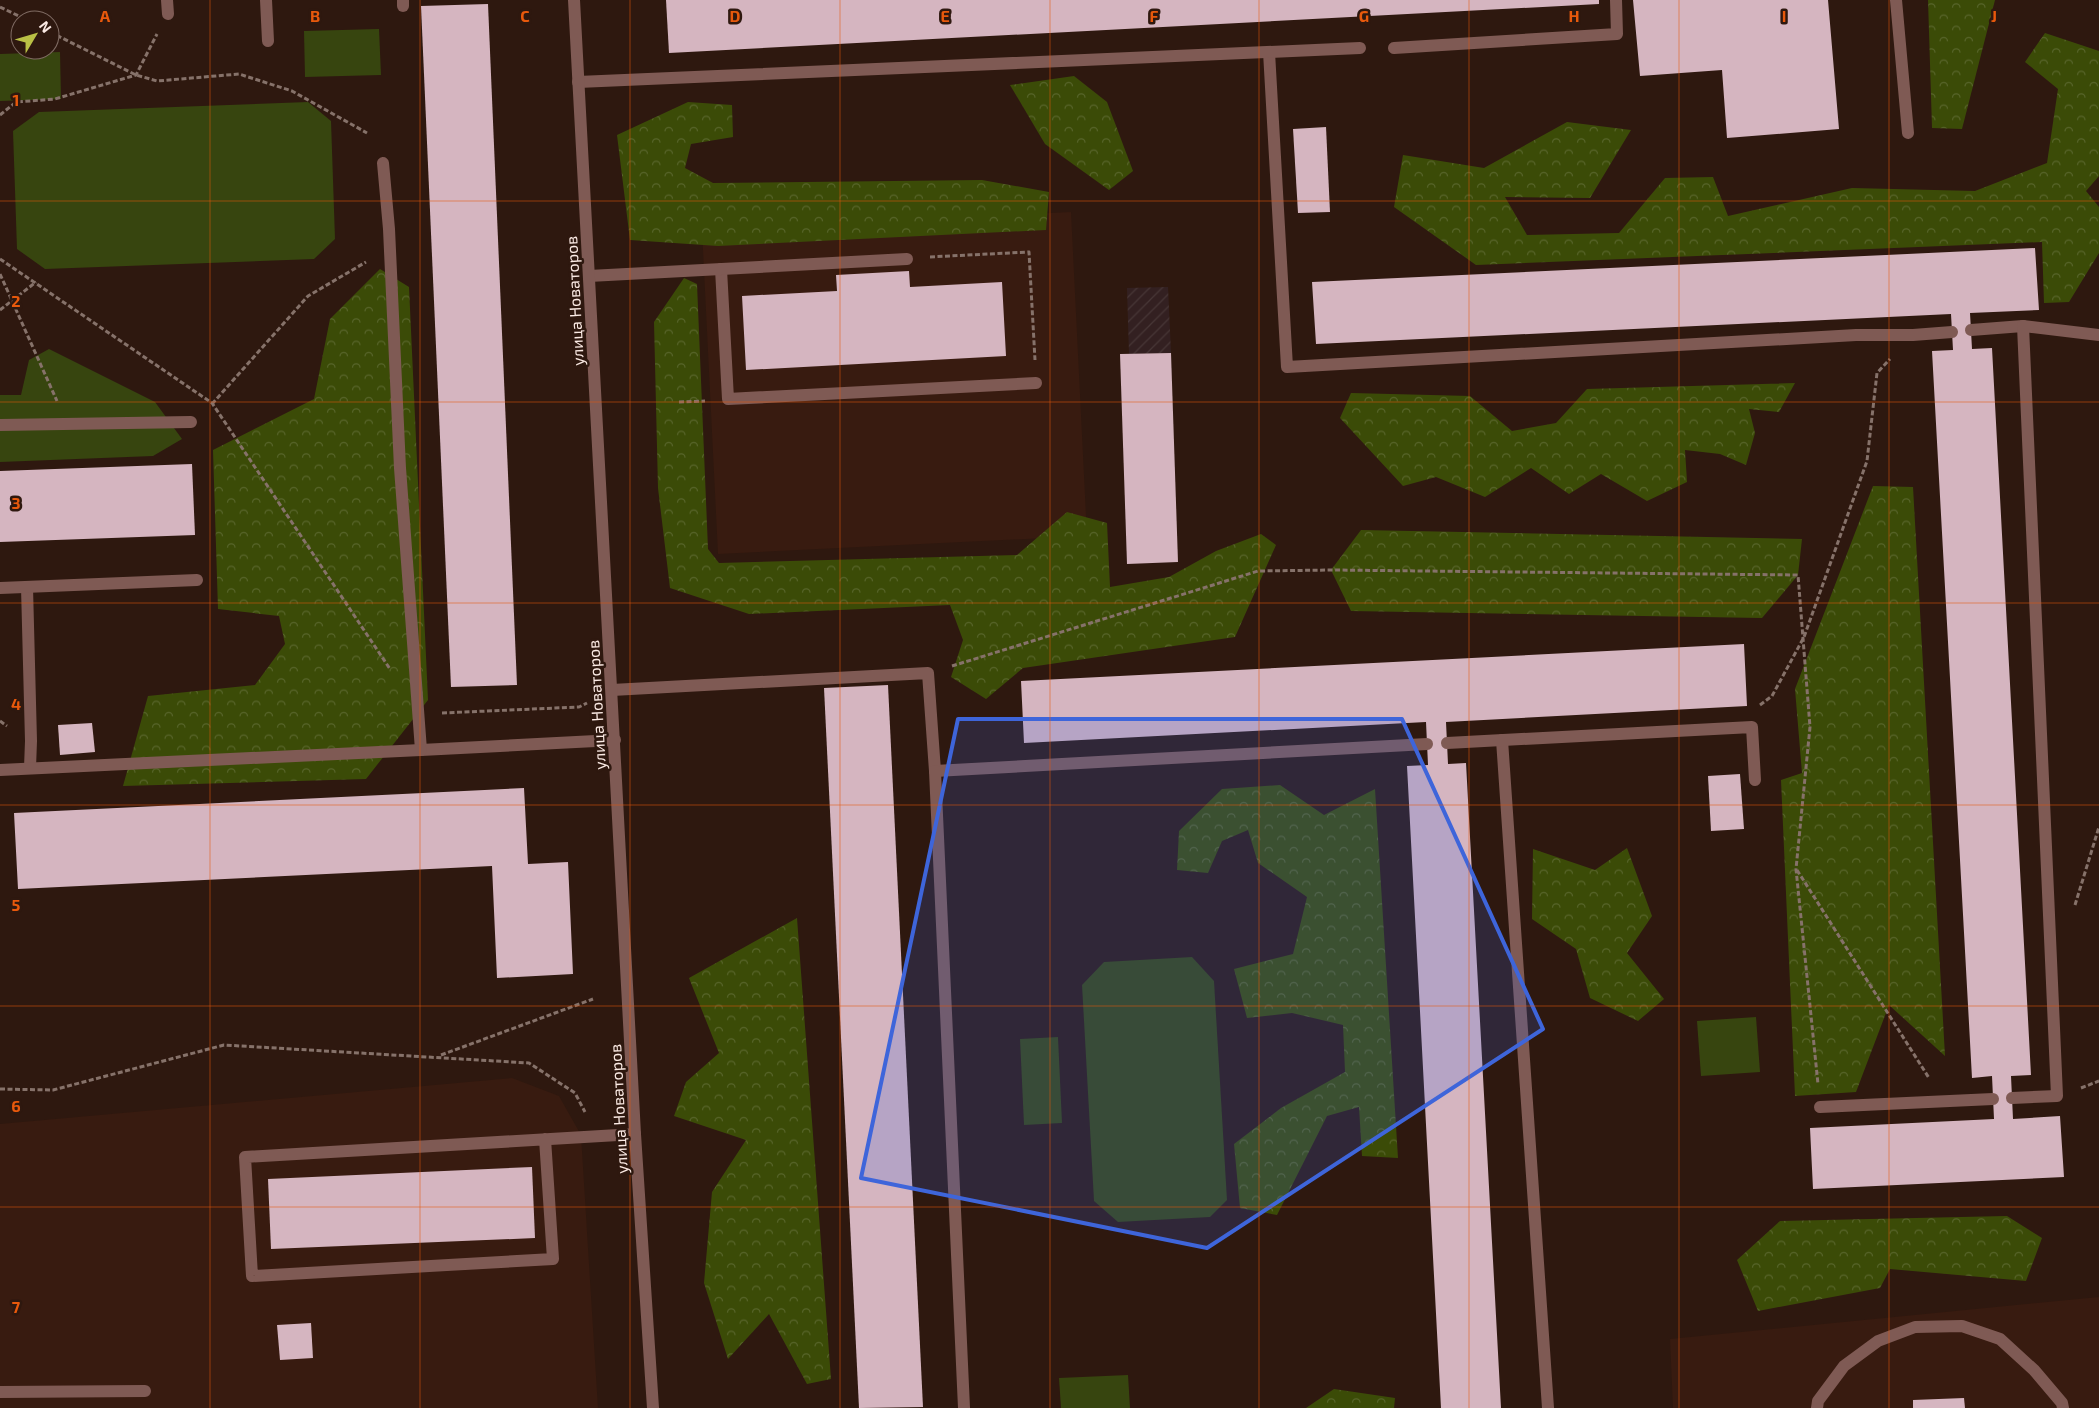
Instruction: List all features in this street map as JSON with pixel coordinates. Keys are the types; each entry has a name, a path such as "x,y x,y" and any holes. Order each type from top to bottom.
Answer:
{"street":[{"path":"167,0 168,14"},
{"path":"266,0 268,41"},
{"name":"улица Новаторов","path":"574,0 635,1134 652,1408"},
{"path":"1394,48 1617,34 1616,0"},
{"path":"1896,0 1908,133"},
{"path":"578,82 1360,48"},
{"path":"1269,52 1287,367 1856,335 1913,335 1952,332"},
{"path":"383,163 390,248 400,468 420,714 421,750"},
{"path":"589,276 907,258"},
{"path":"720,269 728,399 1036,383"},
{"path":"1971,330 2023,326 2099,336"},
{"path":"2012,1098 2058,1096 2023,326"},
{"path":"0,425 191,422"},
{"path":"0,588 197,580"},
{"path":"26,587 31,740 30,768"},
{"path":"612,690 928,673 935,771 964,1408"},
{"path":"1448,743 1752,727 1755,780"},
{"path":"0,770 615,740"},
{"path":"1502,740 1548,1408"},
{"path":"935,771 1428,744"},
{"path":"1820,1107 1993,1099"},
{"path":"545,1139 552,1259 252,1276 245,1157 545,1139 635,1134"},
{"path":"1816,1408 1818,1401 1844,1366 1878,1341 1915,1327 1962,1326 2000,1339 2034,1370 2062,1403 2063,1408"},
{"path":"0,1392 145,1391"}],"path":[{"path":"0,115 16,102 55,99 136,75 168,14"},
{"path":"60,37 136,75 157,81 240,74 292,91 367,133"},
{"path":"191,422 212,404 308,296 390,248"},
{"path":"907,258 1029,252 1036,383"},
{"path":"0,258 212,404 392,673"},
{"path":"0,274 67,424"},
{"path":"0,310 36,282"},
{"path":"1730,728 1772,696 1804,638 1867,461 1878,373 1913,335"},
{"path":"928,673 1258,571 1798,575 1810,727 1796,869 1820,1107"},
{"path":"420,714 579,707 612,690"},
{"path":"1796,869 1944,1101"},
{"path":"438,1056 593,998"},
{"path":"0,1090 53,1090 224,1045 438,1056 529,1063 575,1093 599,1136"}],"highlighted area":[{"path":"958,719 1402,719 1543,1029 1207,1248 861,1178"}],"shaded area":[{"path":"1071,212 1087,536 718,554 702,230"},
{"path":"1168,287 1171,353 1129,354 1127,288"},
{"path":"512,1078 559,1096 581,1135 598,1408 0,1408 0,1124"},
{"path":"2099,1297 2099,1408 1673,1408 1670,1339"}],"green space":[{"path":"1928,0 1995,0 1962,129 1932,128"},
{"path":"379,29 381,75 305,77 304,31"},
{"path":"2045,33 2099,51 2099,176 2086,191 2099,207 2099,253 2069,302 2044,303 2042,242 1476,265 1394,207 1403,155 1484,168 1567,122 1631,130 1590,198 1505,197 1527,235 1619,233 1665,178 1713,177 1728,216 1852,188 1975,191 2047,163 2058,89 2025,62"},
{"path":"60,52 61,99 0,101 0,54 10,54 10,60 60,60"},
{"path":"1074,76 1107,102 1133,171 1109,190 1045,144 1010,85"},
{"path":"308,102 331,121 335,239 314,259 45,269 17,249 13,131 39,112"},
{"path":"688,102 732,105 733,137 691,144 685,168 713,183 982,180 1049,192 1046,230 718,246 630,240 617,135"},
{"path":"380,269 409,287 428,700 366,779 123,786 148,696 255,685 285,644 279,616 218,609 213,450 314,399 330,319"},
{"path":"684,278 697,284 708,549 719,563 1017,555 1067,512 1107,523 1110,587 1169,577 1216,551 1261,534 1276,545 1235,637 1023,668 986,699 951,677 963,640 950,605 749,614 670,588 658,488 654,322"},
{"path":"49,349 155,402 182,439 153,456 0,462 0,395 21,395 29,360"},
{"path":"1795,383 1779,412 1749,409 1755,433 1746,465 1720,454 1685,450 1687,482 1647,501 1601,474 1569,494 1531,468 1485,497 1436,477 1403,486 1340,418 1351,393 1470,396 1512,431 1556,423 1587,389"},
{"path":"1873,486 1913,487 1945,1056 1889,1005 1856,1092 1795,1096 1781,780 1802,773 1795,689"},
{"path":"1361,530 1802,539 1798,575 1762,618 1351,611 1331,570"},
{"path":"1280,785 1324,815 1375,789 1398,1158 1362,1156 1359,1107 1327,1116 1277,1215 1240,1208 1234,1144 1281,1108 1345,1072 1343,1025 1292,1013 1247,1018 1234,969 1293,954 1307,897 1258,863 1248,830 1222,841 1208,873 1177,870 1179,831 1222,789"},
{"path":"1627,848 1652,916 1627,953 1664,999 1638,1021 1590,998 1576,949 1532,919 1533,849 1595,870"},
{"path":"797,918 831,1379 807,1384 769,1314 728,1359 704,1283 712,1192 746,1140 674,1116 686,1082 719,1053 689,978"},
{"path":"1192,957 1214,981 1227,1200 1210,1217 1118,1222 1094,1201 1082,985 1104,962"},
{"path":"1756,1017 1760,1072 1701,1076 1697,1021"},
{"path":"1058,1037 1062,1123 1024,1125 1020,1039"},
{"path":"2007,1216 2042,1238 2026,1281 1890,1269 1880,1288 1758,1311 1737,1260 1780,1221"},
{"path":"1128,1375 1130,1408 1061,1408 1059,1378"},
{"path":"1334,1389 1395,1398 1394,1408 1306,1408"}],"building":[{"path":"666,0 1599,0 1599,4 669,53"},
{"path":"1633,0 1828,0 1839,129 1727,138 1722,70 1640,76"},
{"path":"488,4 517,685 451,687 421,6"},
{"path":"1326,127 1330,212 1298,213 1293,129"},
{"path":"2035,248 2039,310 1970,313 1972,349 1992,348 2031,1075 2011,1076 2013,1119 2060,1116 2064,1177 1813,1189 1810,1128 1994,1119 1992,1076 1972,1078 1932,351 1953,350 1951,314 1316,344 1312,282"},
{"path":"909,271 910,287 1002,282 1006,356 746,370 742,296 837,291 836,275"},
{"path":"1171,353 1178,562 1127,564 1120,354"},
{"path":"192,464 195,535 0,542 0,471"},
{"path":"1744,644 1747,706 1446,722 1448,764 1466,763 1501,1408 1441,1408 1407,766 1428,765 1426,722 1024,743 1021,681"},
{"path":"888,685 923,1407 859,1408 824,688"},
{"path":"92,723 95,752 60,755 58,725"},
{"path":"1740,774 1744,829 1711,831 1708,776"},
{"path":"524,788 528,864 568,862 573,974 497,978 492,866 18,889 14,813"},
{"path":"532,1167 535,1238 271,1249 268,1179"},
{"path":"311,1323 313,1358 280,1360 277,1325"},
{"path":"1964,1398 1965,1408 1913,1408 1913,1400"}]}
